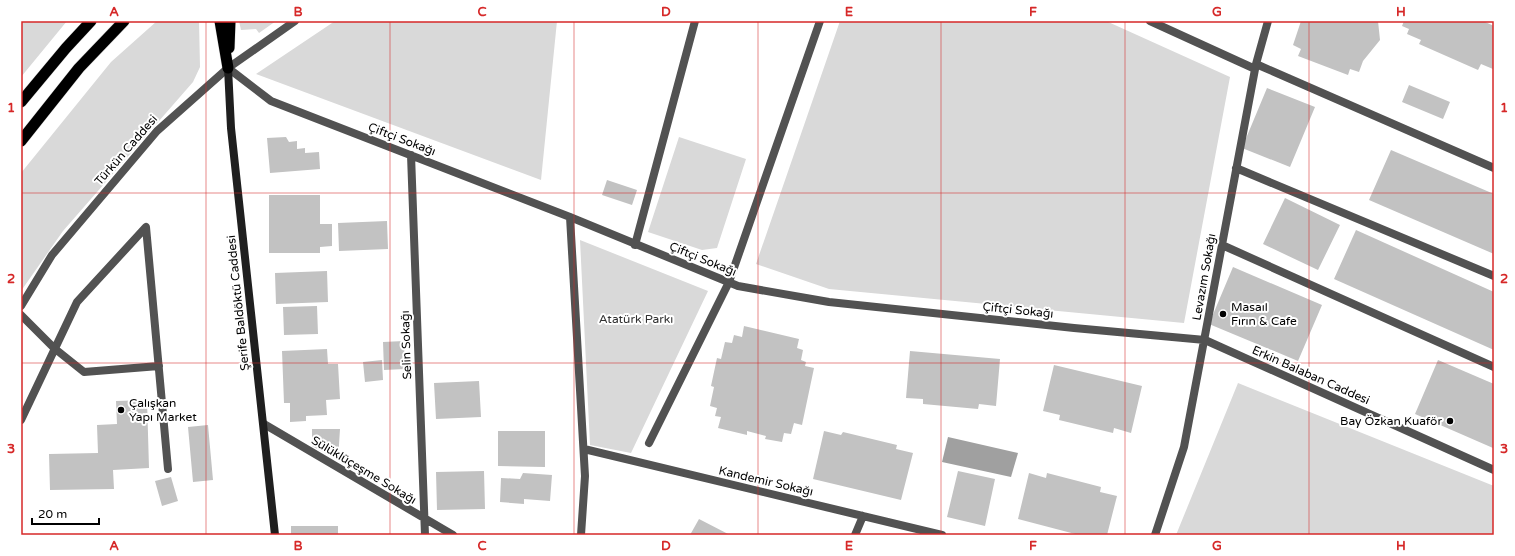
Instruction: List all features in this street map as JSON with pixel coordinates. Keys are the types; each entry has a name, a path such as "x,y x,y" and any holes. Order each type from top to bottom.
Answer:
{"highway":[{"path":"21,102 66,48 91,21"},
{"path":"21,141 79,68 124,21"},
{"path":"220,21 228,68"},
{"path":"228,68 230,21"}],"main road":[{"name":"Şerife Baldöktü Caddesi","path":"228,68 231,128 275,535"}],"street":[{"name":"Türkün Caddesi","path":"21,306 52,255 157,131 228,68 294,21"},
{"path":"635,245 695,21"},
{"path":"649,443 729,282 820,21"},
{"path":"1150,21 1494,168"},
{"name":"Levazım Sokağı","path":"1155,535 1184,447 1205,340 1254,66 1268,21"},
{"name":"Çiftçi Sokağı","path":"228,68 271,101 570,217 635,245 738,286 830,302 1074,328 1205,340"},
{"name":"Selin Sokağı","path":"410,155 425,535"},
{"path":"1236,168 1494,276"},
{"path":"570,217 585,476 581,535"},
{"path":"21,420 77,302 146,227 168,470"},
{"path":"1222,245 1494,367"},
{"path":"21,315 54,348 84,372 159,366"},
{"name":"Erkin Balaban Caddesi","path":"1205,340 1494,470"},
{"name":"Sülüklüçeşme Sokağı","path":"264,424 453,535"},
{"name":"Kandemir Sokağı","path":"584,449 942,535"},
{"path":"855,535 863,516"}],"green space":[{"path":"21,21 67,21 21,77"},
{"path":"157,21 199,21 200,67 193,82 63,231 21,291 21,173 111,62"},
{"path":"239,21 276,21 259,33 256,29 241,30"},
{"path":"335,21 557,21 541,180 256,74"},
{"path":"840,21 1106,21 1230,77 1184,323 829,289 756,264"},
{"path":"679,137 746,159 717,248 702,250 648,232"},
{"name":"Atatürk Parkı","path":"580,240 708,291 631,453 590,445"},
{"path":"1238,383 1494,486 1494,535 1176,535"}],"shaded area":[{"path":"948,437 1018,453 1011,477 942,462"}],"building":[{"path":"1301,21 1378,21 1380,40 1363,61 1359,72 1350,69 1348,75 1298,56 1301,49 1293,45"},
{"path":"1404,21 1483,21 1494,26 1493,69 1481,64 1478,70 1419,44 1421,40 1407,34 1409,29 1402,26"},
{"path":"1409,85 1450,102 1443,119 1402,102"},
{"path":"1267,88 1315,107 1290,167 1242,148"},
{"path":"286,137 289,142 297,141 297,149 305,148 305,153 319,152 320,169 270,173 267,138"},
{"path":"1391,150 1494,194 1494,254 1369,200"},
{"path":"607,180 637,190 632,205 602,195"},
{"path":"269,195 320,195 320,224 332,224 332,246 320,247 320,253 269,253"},
{"path":"1285,198 1340,225 1318,270 1263,244"},
{"path":"387,221 388,249 339,251 338,223"},
{"path":"1356,230 1494,292 1494,350 1334,279"},
{"path":"1233,267 1322,305 1298,361 1209,324"},
{"path":"327,271 328,302 276,304 275,273"},
{"path":"317,306 318,334 284,335 283,307"},
{"path":"744,326 799,339 797,348 803,350 801,360 806,362 805,366 814,368 802,425 794,423 791,434 784,433 782,442 765,439 766,436 747,431 747,435 718,428 721,417 715,416 717,408 710,406 714,387 711,386 717,358 721,359 725,342 732,343 734,335 742,337"},
{"path":"404,341 405,369 384,370 383,342"},
{"path":"327,349 328,364 338,364 340,399 326,400 327,415 306,416 306,421 290,422 290,403 284,403 282,351"},
{"path":"910,351 1000,359 996,406 979,404 978,409 923,404 923,399 906,398"},
{"path":"382,360 383,380 365,382 363,362"},
{"path":"1438,360 1494,384 1493,448 1415,414"},
{"path":"1054,365 1142,386 1131,433 1114,428 1113,433 1059,420 1060,415 1043,411"},
{"path":"479,381 481,417 436,419 434,383"},
{"path":"147,400 149,468 113,470 114,489 50,490 49,454 98,453 97,425 117,424 116,401"},
{"path":"208,425 213,480 193,482 188,427"},
{"path":"312,429 340,429 338,460 312,446"},
{"path":"498,431 545,431 545,467 498,466"},
{"path":"824,431 841,435 843,432 897,445 896,449 913,453 901,500 813,479"},
{"path":"484,471 485,509 437,510 436,472"},
{"path":"958,471 995,479 985,526 947,517"},
{"path":"523,473 552,475 550,501 524,499 524,504 500,502 501,478 520,479"},
{"path":"1029,473 1046,478 1047,473 1101,487 1100,492 1117,496 1107,535 1079,535 1018,519"},
{"path":"171,477 178,501 162,506 155,481"},
{"path":"699,519 730,535 690,535"},
{"path":"291,526 338,526 338,535 291,535"}],"place":[{"name":"Masaıl Fırın & Cafe","path":"1223,314"},
{"name":"Çalışkan Yapı Market","path":"121,410"},
{"name":"Bay Özkan Kuaför","path":"1450,421"}]}
